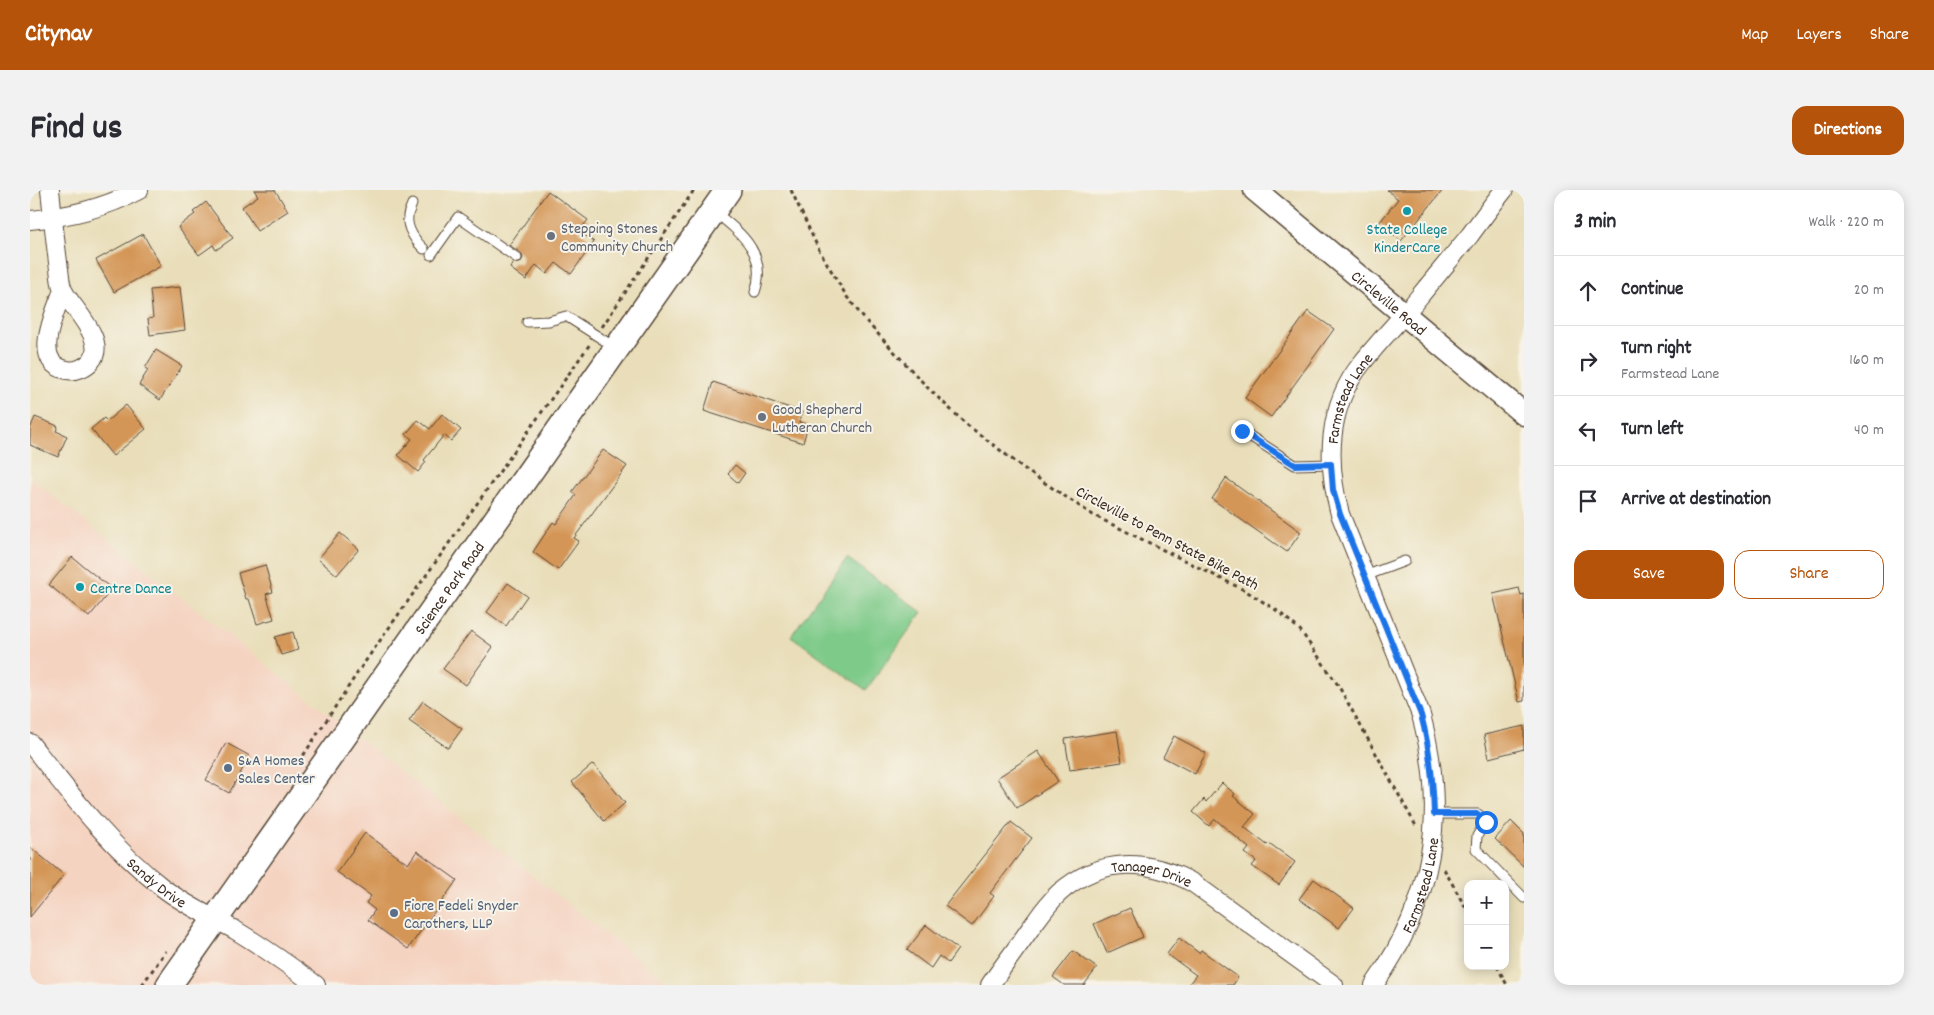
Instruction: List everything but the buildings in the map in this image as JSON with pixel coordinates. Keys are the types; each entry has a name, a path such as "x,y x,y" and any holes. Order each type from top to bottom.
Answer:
{"main road":[{"name":"Science Park Road","path":"169,985 606,342 728,190"}],"street":[{"path":"50,190 63,290"},
{"path":"30,220 76,214 106,205 140,190"},
{"name":"Circleville Road","path":"1255,190 1524,414"},
{"name":"Farmstead Lane","path":"1374,985 1401,944 1413,917 1425,880 1432,850 1434,814 1433,777 1430,753 1421,715 1340,514 1333,490 1331,464 1332,433 1337,409 1347,386 1361,364 1405,314 1504,190"},
{"name":"Sandy Drive","path":"30,743 92,821 132,862 164,888 196,910 236,930 316,985"},
{"name":"Tanager Drive","path":"990,985 1057,895 1073,882 1091,873 1133,864 1168,871 1193,883 1334,985"}],"lane":[{"path":"412,204 407,217 411,231 417,243 428,252 458,217 517,258"},
{"path":"713,211 734,228 753,248 760,268 759,281 755,292"},
{"path":"526,322 549,322 566,316 606,342"},
{"path":"1242,431 1295,465 1331,464"},
{"path":"1365,576 1405,561"},
{"path":"1434,814 1478,814 1486,822 1477,836 1476,848 1524,898"}],"path":[{"path":"295,768 362,666 544,407 606,342 694,190"},
{"name":"Circleville to Penn State Bike Path","path":"791,190 820,250 847,297 866,321 920,380 966,424 1030,473 1094,514 1246,591 1278,612 1300,630 1338,685 1419,830"},
{"path":"1441,864 1464,905"},
{"path":"142,985 171,944"},
{"path":"1499,970 1507,985"}],"shaded area":[{"path":"30,478 101,534 671,985 30,985"}],"green space":[{"path":"847,558 922,612 866,690 791,636"}],"place":[{"name":"State College KinderCare","path":"1407,211"},
{"name":"Stepping Stones Community Church","path":"551,236"},
{"name":"Good Shepherd Lutheran Church","path":"762,417"},
{"name":"Centre Dance","path":"80,587"},
{"name":"S&A Homes Sales Center","path":"228,768"},
{"name":"Fiore Fedeli Snyder Carothers, LLP","path":"394,913"}],"route":[{"path":"1242,431 1295,465 1331,464 1333,490 1340,514 1421,715 1429,745 1433,777 1434,814 1478,814 1486,822"}]}
